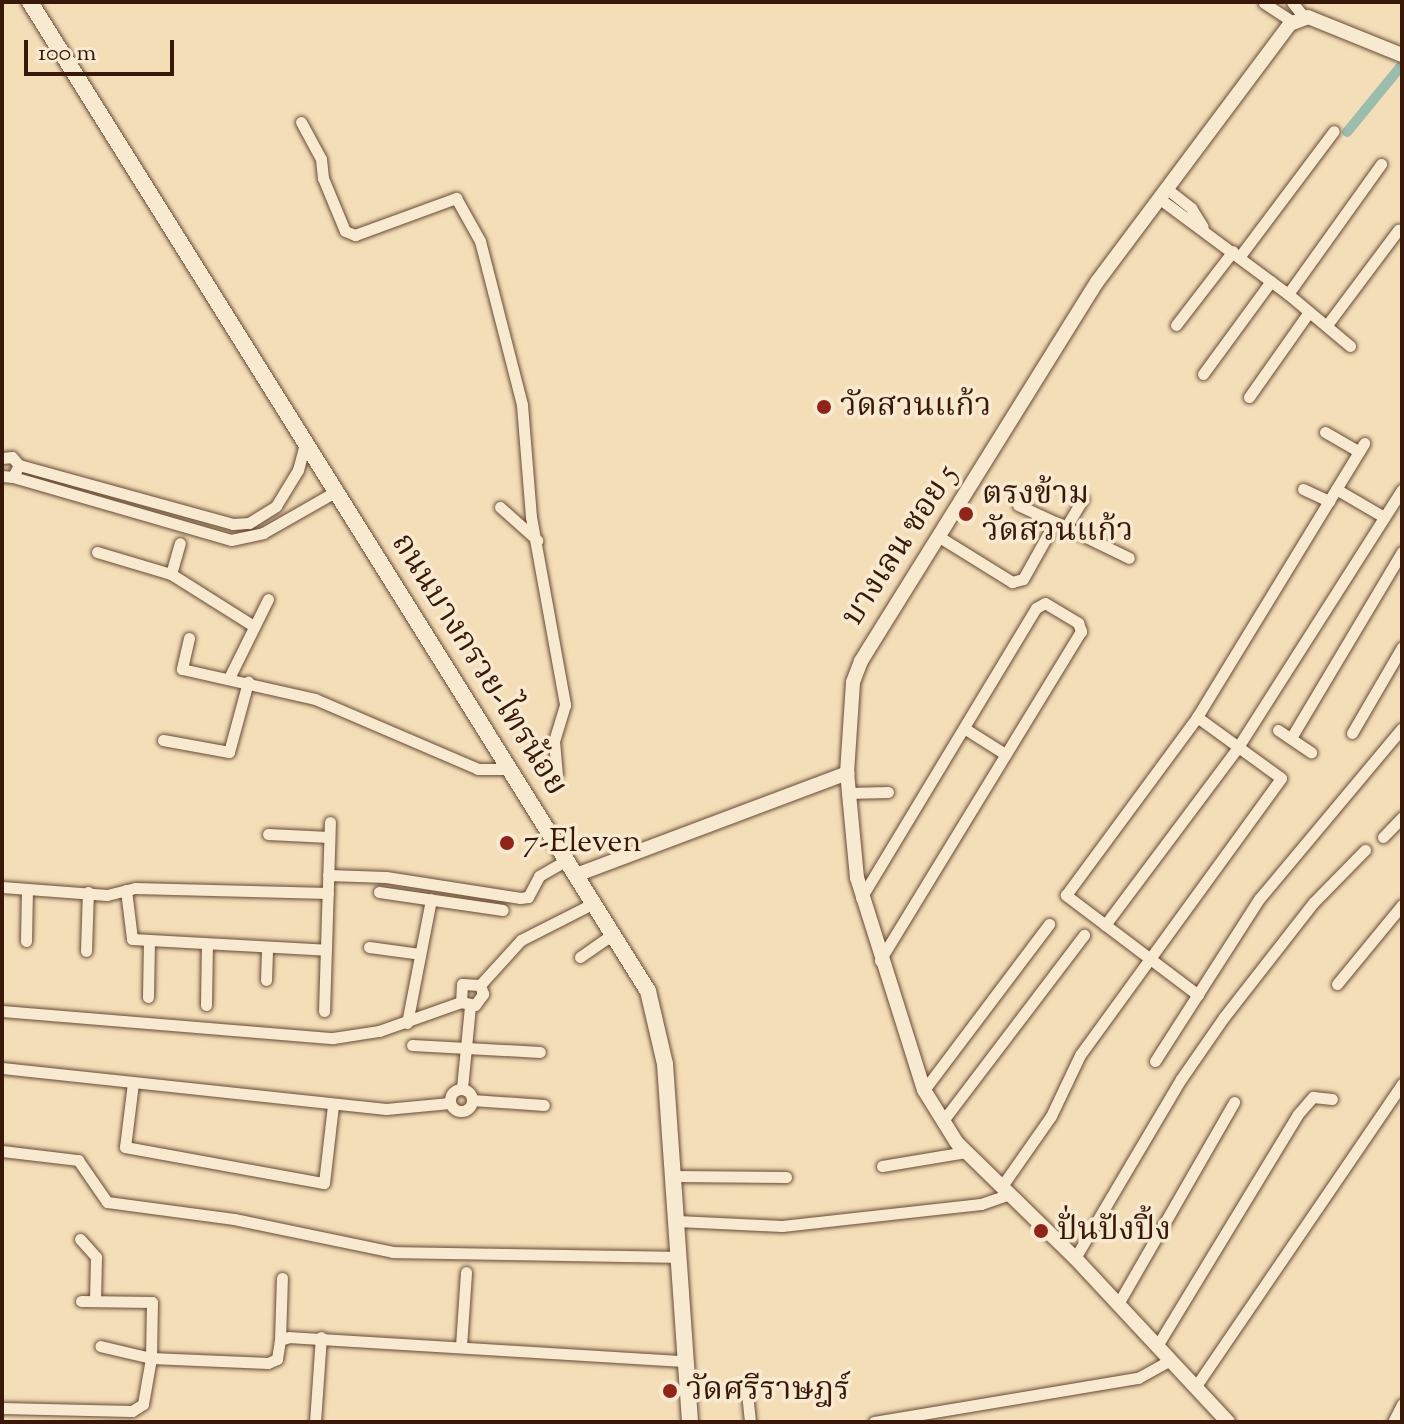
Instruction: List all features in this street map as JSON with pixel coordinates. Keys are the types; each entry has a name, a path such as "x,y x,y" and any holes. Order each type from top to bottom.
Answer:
{"main road":[{"name":"ถนนบางกรวย-ไทรน้อย","path":"30,2 648,991 659,1028 674,1176 690,1422"}],"street":[{"path":"1292,2 1298,19"},
{"path":"1264,3 1298,19 1401,53"},
{"name":"บางเลน ซอย 5","path":"1228,1422 1075,1258 966,1152 942,1122 924,1090 861,898 847,773 856,672 1085,300 1298,19"},
{"path":"301,122 321,159 323,178 345,231 355,235 456,198 480,241 522,405 537,540 565,705 554,741 557,774"},
{"path":"1176,325 1334,131"},
{"path":"1288,294 1381,164"},
{"path":"1164,194 1350,346"},
{"path":"1327,325 1398,230"},
{"path":"1203,374 1271,281"},
{"path":"1249,397 1309,312"},
{"path":"1198,995 1066,895 1197,717 1362,448 1325,432"},
{"path":"2,458 12,457 19,465 233,524 249,523 276,506 298,470 305,444"},
{"path":"7,476 19,465"},
{"path":"7,476 188,528 248,539 335,492"},
{"path":"101,502 107,488"},
{"path":"1303,489 1329,501"},
{"path":"1336,489 1384,517"},
{"path":"1105,925 1238,747 1402,490"},
{"path":"941,538 1017,582 1083,499"},
{"path":"1018,505 1129,558"},
{"path":"276,506 285,519"},
{"path":"500,507 537,540"},
{"path":"188,528 194,513"},
{"path":"171,574 180,543"},
{"path":"97,552 171,574 252,625"},
{"path":"1291,738 1398,567 1402,552"},
{"path":"229,678 252,625 268,599"},
{"path":"861,898 1040,604 1078,623 1081,631 880,960"},
{"path":"189,638 182,669 315,699 478,769 510,769"},
{"path":"1352,733 1402,647"},
{"path":"163,740 229,752 248,682"},
{"path":"677,1221 782,1226 981,1204 1006,1190 1051,1116 1080,1055 1281,778 1197,717"},
{"path":"964,728 1005,754"},
{"path":"1155,1061 1259,899 1401,729"},
{"path":"1278,730 1311,752"},
{"path":"328,875 386,877 528,897 539,876 847,773"},
{"path":"847,793 888,792"},
{"path":"1383,837 1402,817"},
{"path":"324,1011 330,822"},
{"path":"268,834 329,837"},
{"path":"1075,1258 1181,1079 1224,1017 1314,902 1365,850"},
{"path":"2,887 88,892 328,893"},
{"path":"26,941 27,889"},
{"path":"126,890 129,935 149,941 326,950"},
{"path":"86,951 88,892"},
{"path":"379,892 503,910"},
{"path":"407,1023 431,899"},
{"path":"480,985 521,940 594,903"},
{"path":"1337,984 1402,905"},
{"path":"924,1090 1049,924"},
{"path":"580,957 613,934"},
{"path":"942,1122 1084,935"},
{"path":"148,997 149,941"},
{"path":"206,1005 207,944"},
{"path":"266,980 267,947"},
{"path":"369,947 420,954"},
{"path":"480,985 462,984 466,1004 462,1088 472,1100 544,1105"},
{"path":"2,1011 279,1037 333,1038 407,1023 482,999 480,985"},
{"path":"412,1045 540,1052"},
{"path":"2,1068 386,1109 450,1103 460,1111 472,1100"},
{"path":"133,1083 125,1147 324,1183 333,1105"},
{"path":"1196,1386 1402,1084"},
{"path":"450,1103 454,1091 462,1088"},
{"path":"1157,1346 1298,1114 1313,1097 1332,1099"},
{"path":"1118,1304 1234,1102"},
{"path":"2,1151 78,1160 107,1202 234,1219 393,1252 679,1257"},
{"path":"882,1166 966,1152"},
{"path":"674,1176 786,1177"},
{"path":"80,1239 96,1257 95,1301"},
{"path":"461,1346 466,1272"},
{"path":"100,1346 151,1358 268,1363 277,1359 282,1278"},
{"path":"2,1408 138,1409 151,1358 152,1302 81,1301"},
{"path":"280,1340 321,1337 686,1361"},
{"path":"315,1422 321,1337"},
{"path":"874,1422 1138,1378 1170,1360"},
{"path":"747,1393 750,1422"},
{"path":"1393,1422 1402,1404"}],"waterway":[{"path":"1347,132 1402,65"}],"place":[{"name":"วัดสวนแก้ว","path":"824,407"},
{"name":"ตรงข้าม วัดสวนแก้ว","path":"966,514"},
{"name":"7-Eleven","path":"507,843"},
{"name":"ปั่นปังปิ้ง","path":"1041,1231"},
{"name":"วัดศรีราษฎร์","path":"670,1391"}]}
